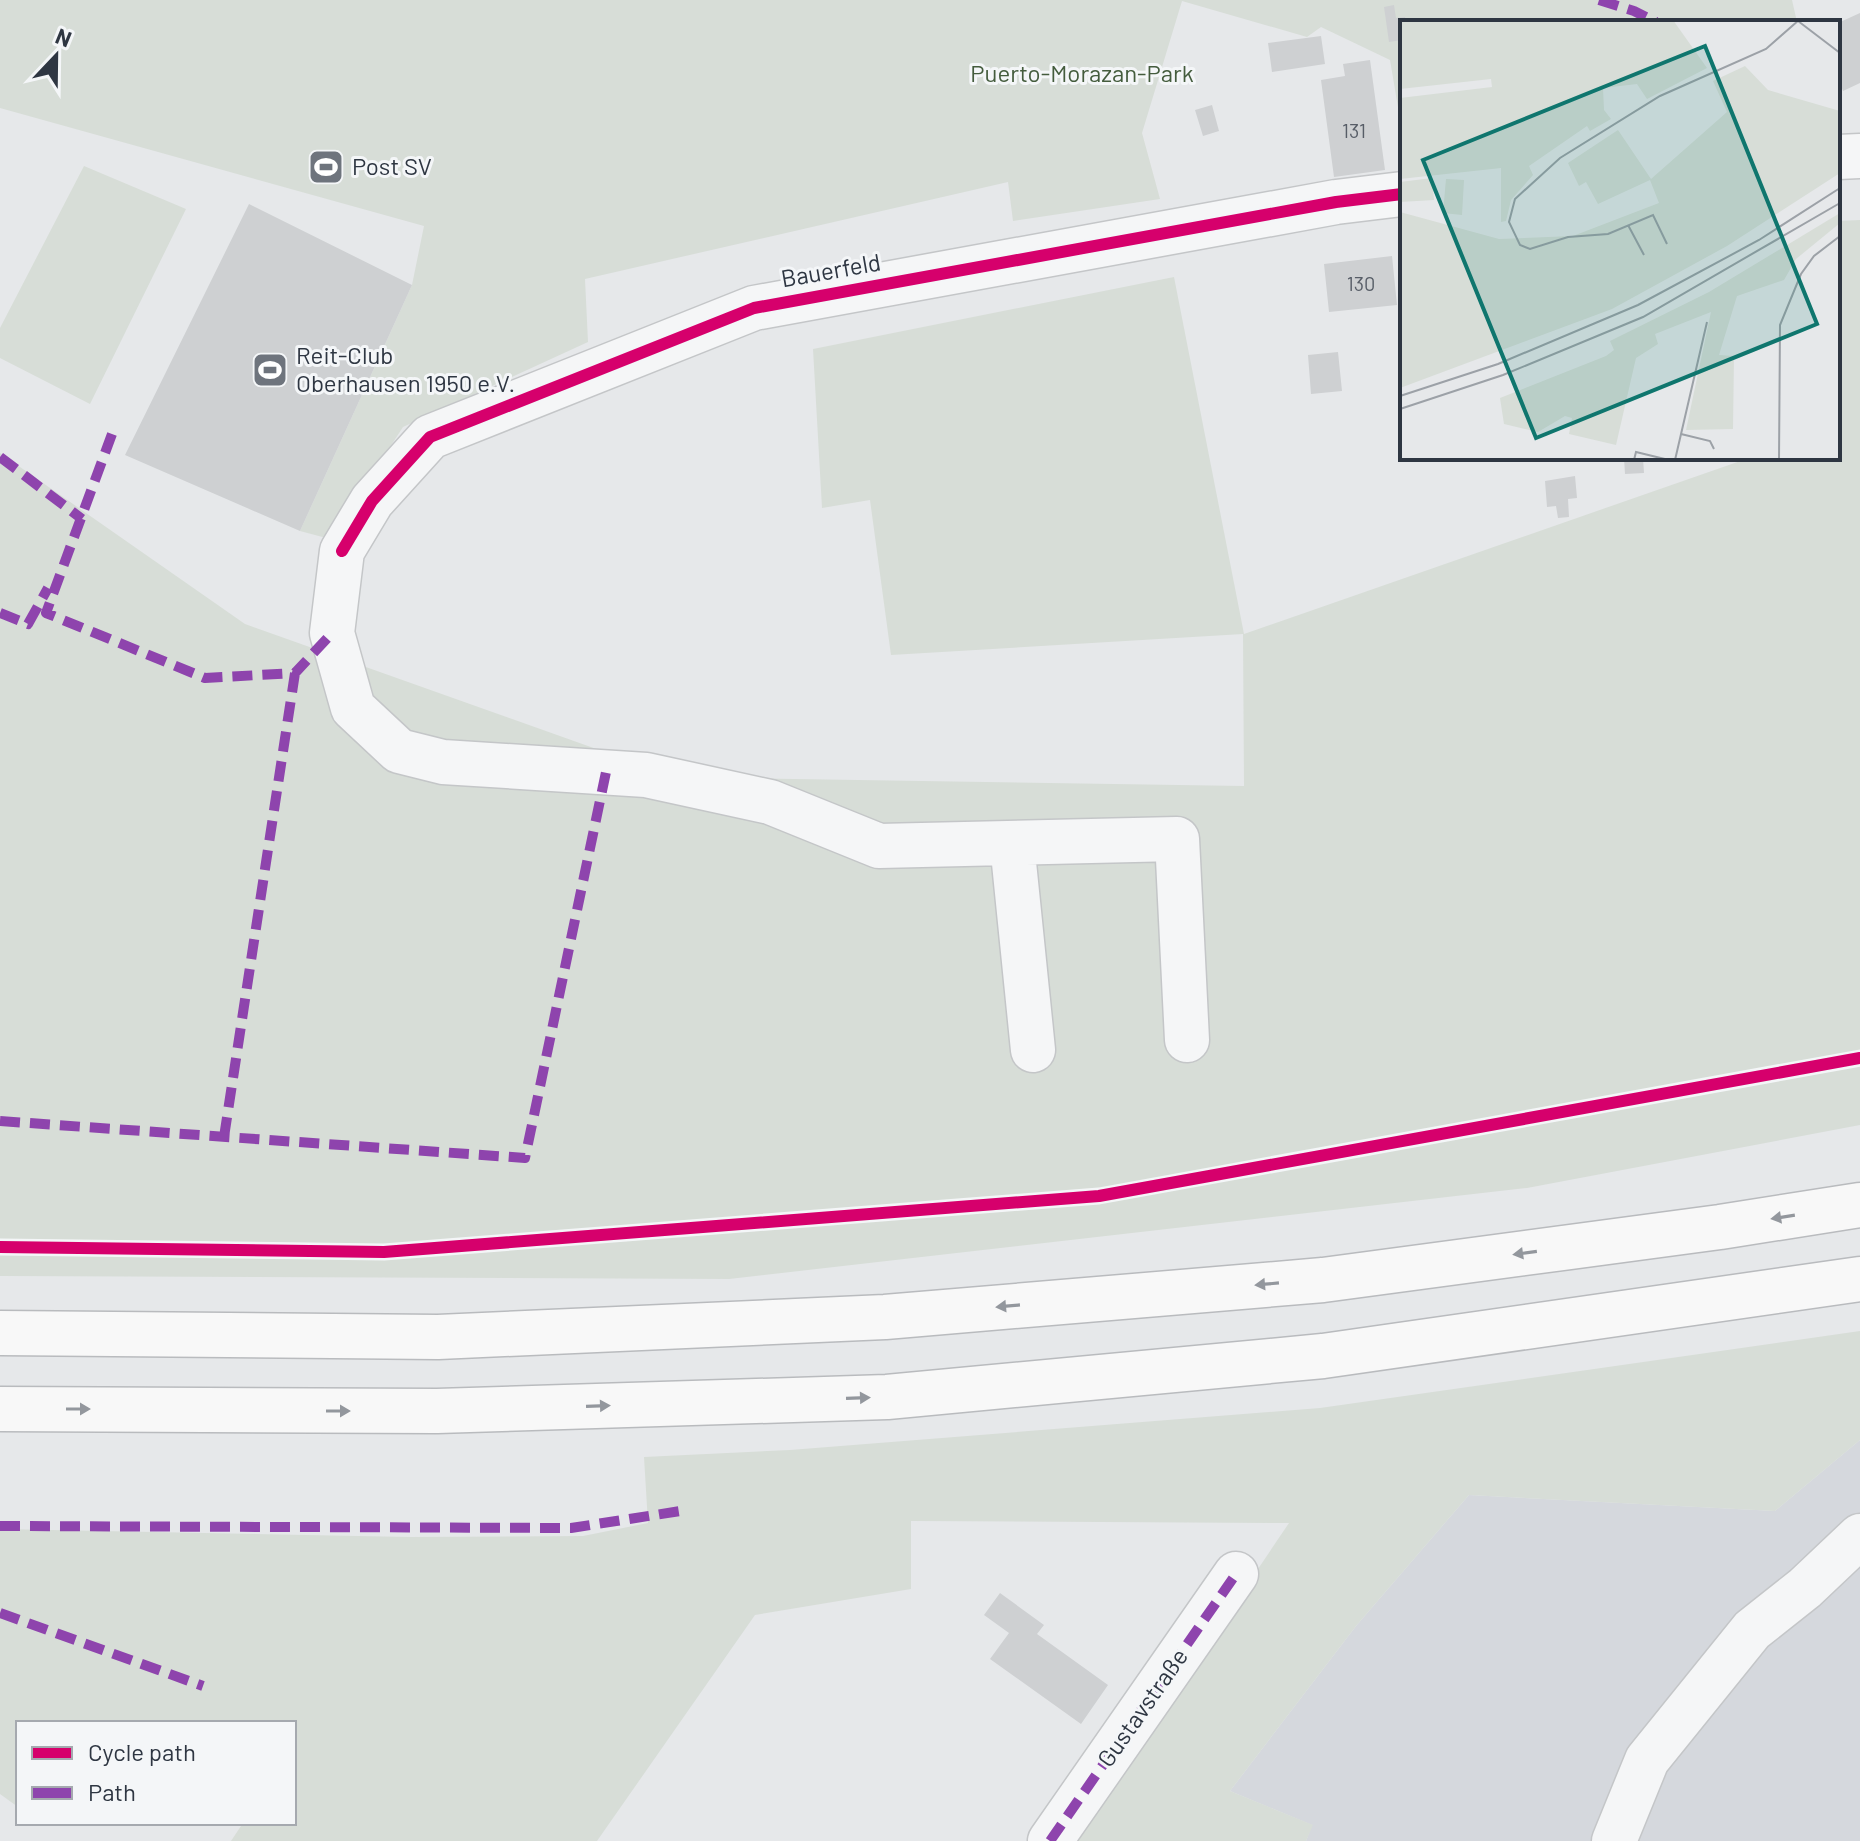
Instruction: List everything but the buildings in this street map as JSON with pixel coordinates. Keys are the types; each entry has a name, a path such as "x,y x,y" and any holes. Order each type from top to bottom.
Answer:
{"highway":[{"path":"0,1333 438,1337 885,1317 1323,1280 1720,1227 1860,1205"},
{"path":"0,1409 437,1411 887,1397 1323,1356 1860,1279"}],"street":[{"path":"1840,157 1860,156"},
{"name":"Bauerfeld","path":"1012,843 879,846 770,802 646,775 443,762 399,751 353,708 332,633 342,551 372,501 430,437 754,308 1336,202 1400,194"},
{"path":"1033,1050 1012,843 1177,839 1187,1040"},
{"path":"1614,1841 1647,1760 1742,1642 1860,1536"},
{"name":"Gustavstraße","path":"1050,1841 1236,1574"}],"shaded area":[{"path":"1860,1440 1860,1841 1306,1841 1312,1825 1230,1791 1356,1626 1469,1495 1775,1511"}],"green space":[{"name":"Puerto-Morazan-Park","path":"0,0 1792,0 1797,20 1400,20 1400,119 1390,60 1321,27 1307,37 1182,1 1142,133 1160,199 1013,221 1008,182 585,279 588,342 403,427 330,539 300,531 412,285 424,226 0,108"},
{"path":"84,166 186,209 90,404 0,358 0,328"},
{"path":"1860,220 1860,1125 1527,1188 729,1279 0,1276 0,453 245,624 675,777 1244,786 1243,634 891,655 870,500 822,508 813,349 1174,277 1244,634 1743,460 1840,460 1840,221"},
{"path":"1860,1331 1860,1440 1775,1511 1469,1495 1356,1626 1230,1791 1313,1825 1306,1841 1074,1841 1289,1523 911,1521 911,1589 755,1615 597,1841 231,1841 242,1825 296,1825 296,1721 16,1721 16,1806 0,1794 0,1529 410,1537 583,1536 648,1523 644,1457 790,1450 1320,1408"}],"marked path":[{"path":"1599,0 1652,20"},
{"path":"112,434 46,613 205,678 295,673 332,633"},
{"path":"0,457 82,519"},
{"path":"0,613 28,624 48,588"},
{"path":"224,1137 295,673"},
{"path":"0,1121 525,1158 606,772"},
{"path":"0,1526 571,1528 687,1510"},
{"path":"1050,1841 1236,1574"},
{"path":"0,1613 203,1686"}],"cycle path":[{"path":"342,551 372,501 430,437 754,308 1336,202 1400,194"},
{"path":"0,1247 384,1252 1099,1196 1860,1058"}],"place":[{"name":"Post SV","path":"326,167"},
{"name":"Reit-Club Oberhausen 1950 e.V.","path":"270,370"}]}
